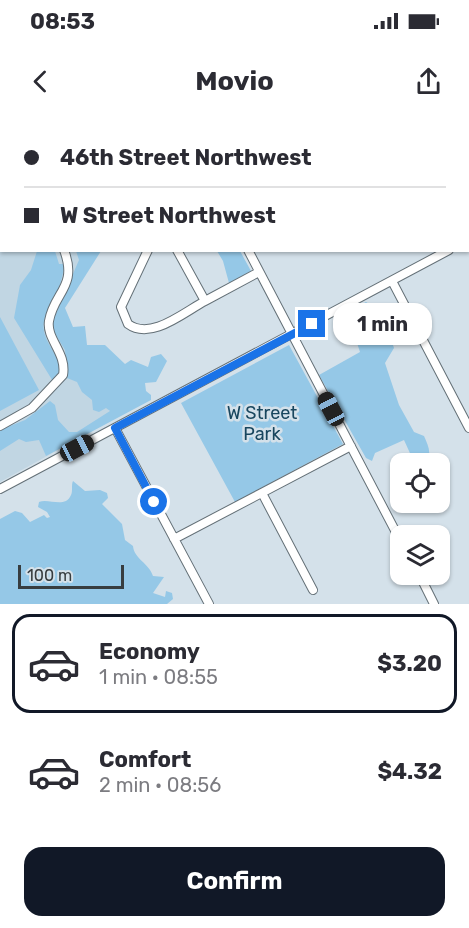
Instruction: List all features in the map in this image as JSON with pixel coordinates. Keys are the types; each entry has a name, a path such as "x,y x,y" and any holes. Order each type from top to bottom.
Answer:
{"street":[{"path":"0,426 32,408 63,375 62,355 50,332 49,322 67,283 69,265 65,252"},
{"path":"147,252 122,304 123,314 128,324 140,330 152,329 259,272"},
{"path":"178,252 205,301"},
{"path":"249,252 392,525"},
{"path":"0,489 445,252"},
{"path":"392,281 469,428"},
{"path":"115,428 209,604"},
{"path":"174,539 351,446"},
{"path":"262,493 313,590"},
{"path":"424,585 434,604"}],"shaded area":[{"path":"0,252 86,252 56,311 114,419 0,482"}],"green space":[{"path":"37,252 55,252 59,264 65,264 58,291 44,320 46,338 56,357 59,369 54,383 14,318 20,285 31,270"},
{"path":"76,252 100,252 65,308 73,327 85,326 87,345 105,345 125,364 131,360 148,367 151,357 161,354 167,361 156,382 145,383 151,400 46,456 39,440 26,442 19,439 0,451 0,430 25,420 50,401 55,405 58,420 69,432 77,432 110,411 106,408 99,412 93,410 92,400 82,392 77,382 67,378 65,350 52,329 53,320 79,260"},
{"path":"218,252 241,252 251,271 229,283 223,261"},
{"path":"366,302 369,304 364,313 362,333 367,343 382,336 391,339 394,348 385,363 399,405 414,432 424,436 429,453 410,453 404,440 375,453 372,461 366,458 319,375 360,352 350,322 343,314"},
{"path":"0,317 39,390 0,411"},
{"name":"W Street Park","path":"289,345 343,444 235,502 181,403"},
{"path":"73,481 85,491 100,490 107,493 108,498 102,504 122,524 125,540 133,546 136,554 153,576 164,577 153,593 165,597 166,591 172,593 173,599 167,604 0,604 0,519 15,511 22,513 30,522 44,515 47,518 50,517 47,512 38,507 39,502 65,501 71,495"}],"route":[{"path":"154,502 115,428 312,324"}]}
